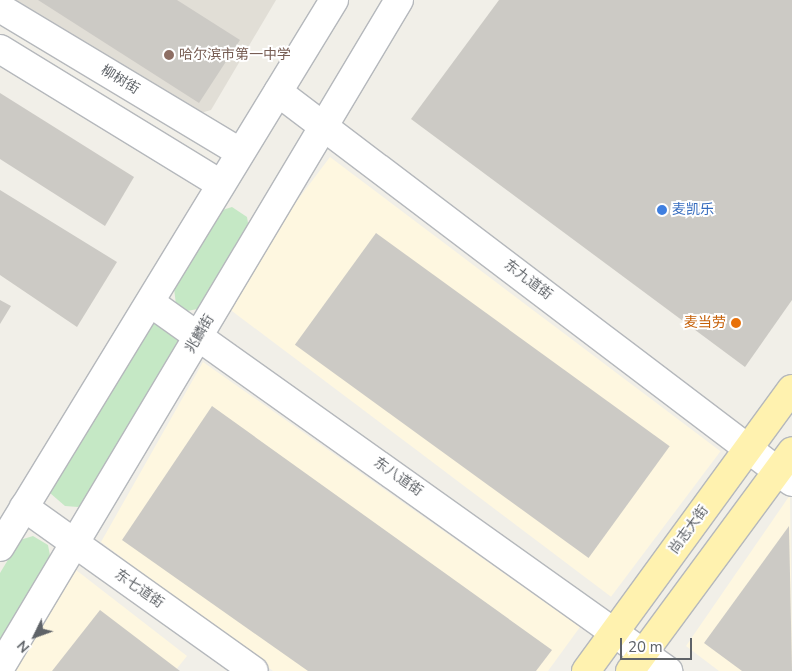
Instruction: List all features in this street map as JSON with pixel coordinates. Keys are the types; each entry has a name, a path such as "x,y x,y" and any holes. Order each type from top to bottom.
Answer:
{"main road":[{"name":"尚志大街","path":"586,671 792,389"},
{"path":"637,662 787,468"}],"street":[{"path":"0,547 151,303 219,183 278,92 334,0"},
{"name":"兆麟街","path":"0,668 399,0"},
{"name":"柳树街","path":"0,8 240,152"},
{"path":"0,49 219,183"},
{"name":"东九道街","path":"278,92 750,447 787,468"},
{"name":"东八道街","path":"151,303 616,630 637,662 668,671"},
{"name":"东七道街","path":"24,507 254,671"}],"shaded area":[{"name":"哈尔滨市第一中学","path":"4,0 276,0 211,110 194,115"},
{"path":"330,157 721,451 611,597 220,302"},
{"path":"203,362 580,627 548,671 273,671 101,542"},
{"path":"790,495 792,671 719,671 686,646"},
{"path":"76,570 187,656 175,671 12,671"}],"green space":[{"path":"232,207 247,217 249,229 203,308 187,311 176,305 174,288 219,211"},
{"path":"160,321 179,336 180,344 92,499 78,507 65,506 50,493 54,477 150,326"},
{"path":"33,536 48,545 51,561 0,647 0,573 20,540"}],"building":[{"name":"哈尔滨市第一中学","path":"38,0 177,0 240,40 199,103"},
{"name":"麦凯乐","path":"499,0 792,0 792,300 745,367 411,119"},
{"path":"0,93 134,177 105,226 0,159"},
{"path":"0,190 117,262 77,327 0,275"},
{"path":"376,233 670,446 589,558 295,345"},
{"path":"0,300 11,306 0,324"},
{"path":"212,406 552,650 536,671 308,671 122,540"},
{"path":"789,526 792,671 742,671 704,643"},
{"path":"100,610 180,671 52,671"}],"place":[{"name":"哈尔滨市第一中学","path":"169,55"},
{"name":"麦凯乐","path":"662,210"},
{"name":"麦当劳","path":"736,323"}]}
